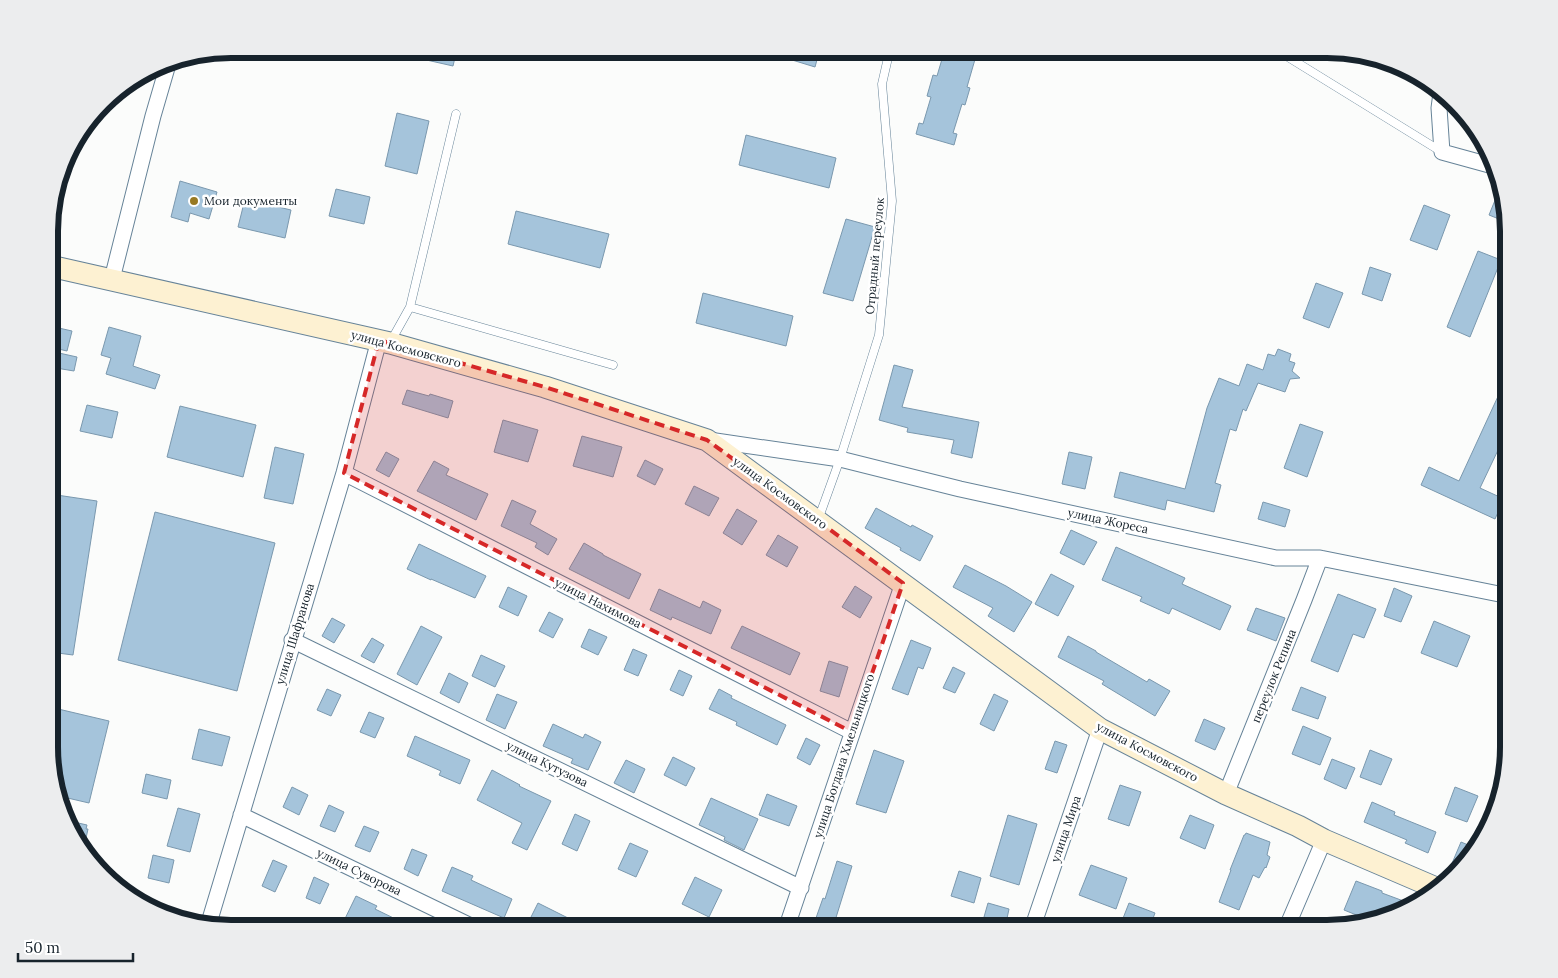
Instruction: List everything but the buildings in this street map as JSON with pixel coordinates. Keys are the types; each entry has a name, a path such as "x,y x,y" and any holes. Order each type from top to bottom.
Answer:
{"main road":[{"name":"улица Космовского","path":"58,268 385,341 545,387 707,440 1100,729 1226,794 1298,826 1324,840 1431,886"}],"street":[{"path":"112,279 153,116 167,70"},
{"path":"1440,99 1439,108 1442,152 1487,164"},
{"name":"улица Шафранова","path":"210,919 292,640 385,341"},
{"name":"улица Жореса","path":"707,440 840,459 960,490 1276,558 1320,558 1500,594"},
{"name":"улица Нахимова","path":"344,474 852,732"},
{"name":"переулок Репина","path":"1226,794 1320,558"},
{"name":"улица Богдана Хмельницкого","path":"789,920 903,584"},
{"name":"улица Кутузова","path":"292,640 801,888"},
{"name":"улица Мира","path":"1035,920 1100,729"},
{"name":"улица Суворова","path":"241,815 458,920"},
{"path":"1290,920 1324,840"}],"lane":[{"name":"Отрадный переулок","path":"817,521 840,459 879,335 892,200 882,84 888,58"},
{"path":"1290,58 1442,152"},
{"path":"385,341 410,307 456,114"},
{"path":"410,307 613,365"}],"highlighted area":[{"path":"379,340 545,387 707,440 903,583 852,732 344,473"}],"place":[{"name":"Мои документы","path":"194,201"}]}
